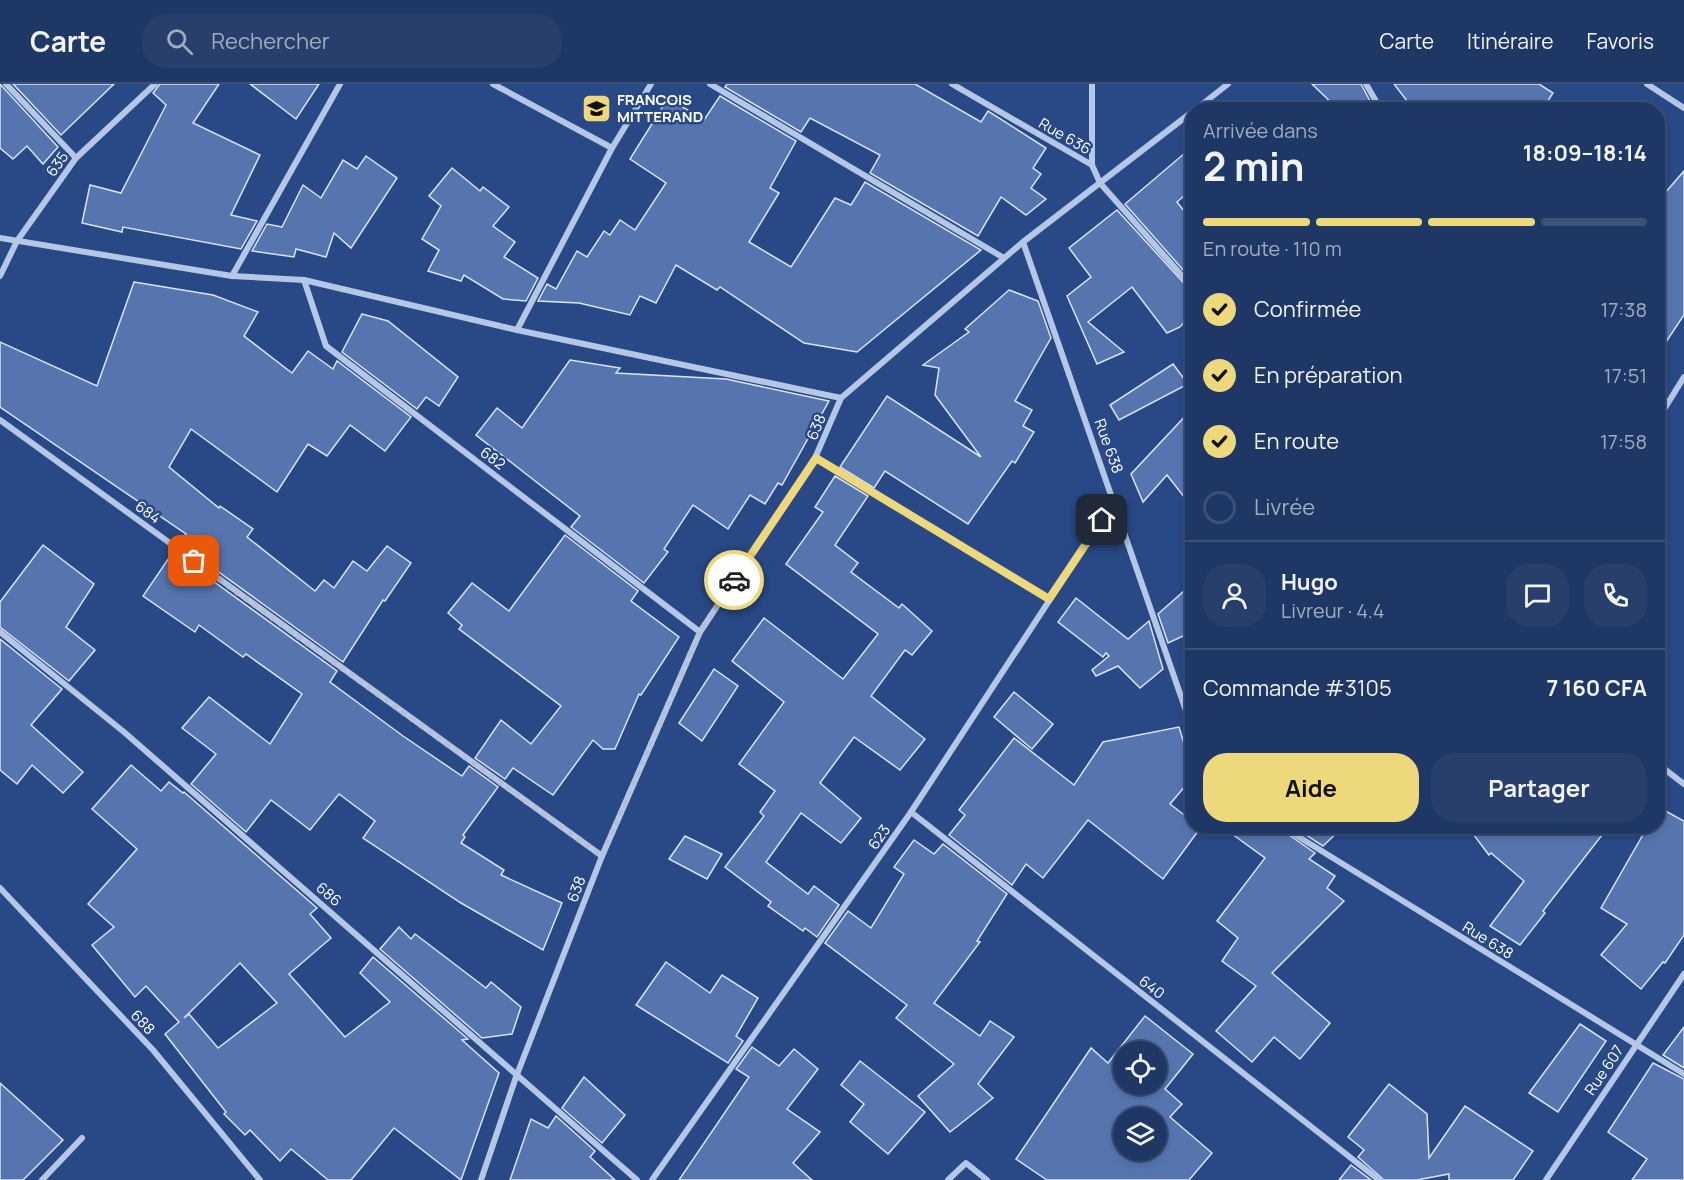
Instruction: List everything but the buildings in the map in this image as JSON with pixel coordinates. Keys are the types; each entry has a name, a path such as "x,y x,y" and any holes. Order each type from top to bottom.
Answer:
{"street":[{"path":"6,84 76,158"},
{"name":"635","path":"0,276 17,240 76,158 155,84"},
{"path":"232,276 340,84"},
{"path":"493,84 612,148"},
{"path":"517,330 612,148 651,84"},
{"path":"710,84 1004,258"},
{"name":"Rue 636","path":"952,84 1092,165 1100,183 1185,279"},
{"path":"1092,84 1092,165"},
{"path":"1205,102 1228,84"},
{"path":"1366,84 1376,102"},
{"path":"1647,84 1684,108"},
{"path":"0,238 232,276 304,280 517,330 841,398 1023,242 1185,118"},
{"name":"Rue 638","path":"1023,242 1115,500 1185,707"},
{"name":"682","path":"304,280 326,346 700,632"},
{"path":"1665,408 1684,377"},
{"name":"638","path":"482,1180 516,1077 602,856 700,632 816,458 841,398"},
{"name":"684","path":"0,420 602,856"},
{"path":"816,458 1049,599"},
{"name":"623","path":"652,1180 911,812 1115,500"},
{"name":"686","path":"0,632 124,732 343,922 516,1077 637,1180"},
{"path":"1665,769 1684,784"},
{"name":"640","path":"911,812 1379,1180"},
{"name":"Rue 638","path":"1294,834 1684,1074"},
{"name":"688","path":"0,888 153,1050 260,1180"},
{"name":"Rue 607","path":"1546,1180 1684,974"},
{"path":"42,1180 82,1138"},
{"path":"948,1180 966,1163 987,1180"}],"way so far":[{"path":"194,561 602,856 700,632 734,580"}],"place":[{"name":"FRANCOIS MITTERAND","path":"596,108"}],"route":[{"path":"734,580 816,458 1049,599 1102,520"}]}
